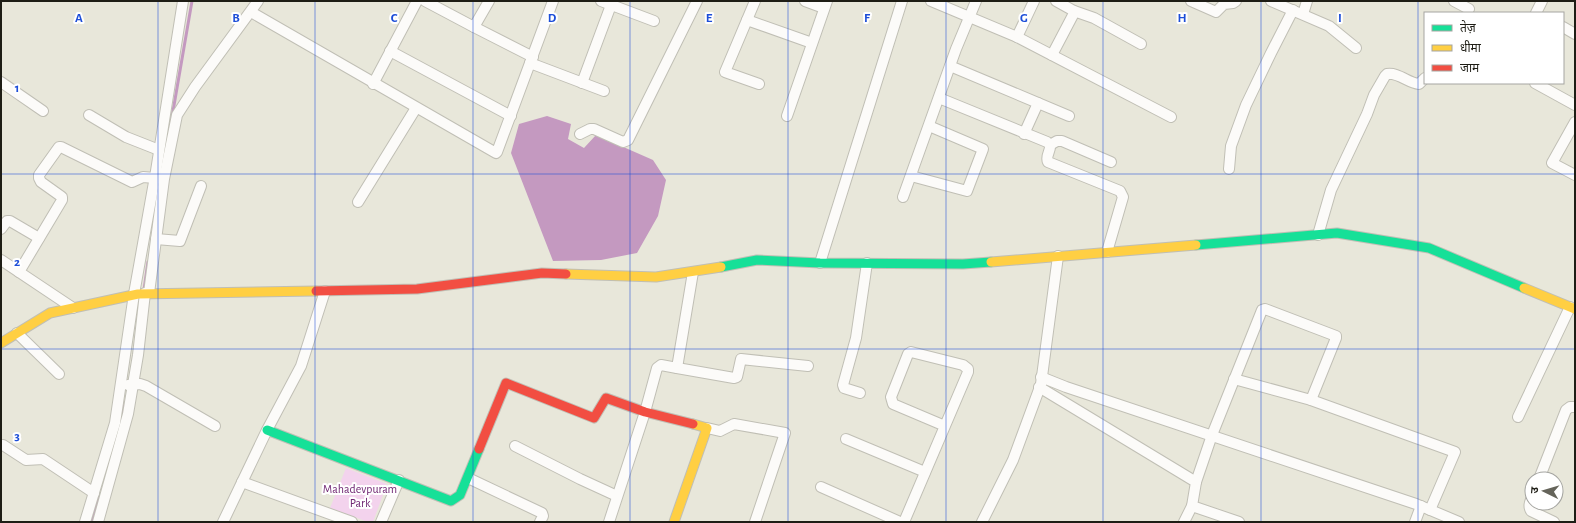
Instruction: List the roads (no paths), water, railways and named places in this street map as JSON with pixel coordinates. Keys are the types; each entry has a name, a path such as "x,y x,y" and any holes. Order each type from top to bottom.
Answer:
{"street":[{"path":"85,522 127,385 142,294 155,178 183,4 172,1"},
{"path":"142,294 156,239 164,179 177,115 195,86 258,1"},
{"path":"373,84 417,1"},
{"path":"425,1 531,60 604,92"},
{"path":"474,27 489,1"},
{"path":"251,12 373,84 496,153 498,152 512,116 553,1"},
{"path":"601,1 654,21"},
{"path":"580,134 590,129 594,129 623,142 628,140 697,1"},
{"path":"755,1 725,72 759,84"},
{"path":"787,116 825,4 805,1"},
{"path":"820,263 902,1"},
{"path":"931,1 1017,37 1171,117"},
{"path":"903,197 950,66 976,1"},
{"path":"1017,37 1034,1"},
{"path":"1056,1 1074,11 1094,18 1141,44"},
{"path":"1191,1 1216,12 1224,4 1233,3 1236,1"},
{"path":"1272,1 1329,26 1356,48"},
{"path":"1229,169 1231,146 1246,105 1271,52 1307,1"},
{"path":"1454,1 1470,8"},
{"path":"582,82 611,5"},
{"path":"1052,55 1074,11"},
{"path":"747,20 812,43"},
{"path":"1564,28 1575,34"},
{"path":"390,51 512,116"},
{"path":"950,66 1069,116"},
{"path":"1318,235 1331,190 1367,114 1372,99 1385,76 1387,74 1394,73 1419,84 1424,79"},
{"path":"1,82 43,112"},
{"path":"1537,84 1575,105"},
{"path":"939,98 1050,145 1058,141 1062,142 1111,162"},
{"path":"1024,134 1038,103"},
{"path":"358,202 416,108"},
{"path":"89,115 126,137 160,150"},
{"path":"1575,122 1552,163 1575,175"},
{"path":"911,176 967,190 984,149 929,126"},
{"path":"1050,145 1051,149 1047,157 1048,162 1120,190 1122,193 1123,197 1106,252"},
{"path":"19,272 62,200 62,197 41,182 39,178 39,175 59,147 62,147 132,182 144,177 155,178"},
{"path":"156,239 180,241 201,186"},
{"path":"1,229 8,220 39,238"},
{"path":"1,343 50,313 142,294 417,289 542,273 656,277 693,272 757,260 820,263 963,264 1337,234 1429,248 1573,308 1518,417"},
{"path":"982,522 1013,460 1040,382 1058,256"},
{"path":"1,260 74,308"},
{"path":"860,394 844,388 843,385 856,338 867,263"},
{"path":"677,368 693,272"},
{"path":"223,522 267,430 301,366 325,291"},
{"path":"1184,522 1192,506 1196,482 1212,435 1260,312 1265,309 1336,336 1311,400"},
{"path":"17,333 59,374"},
{"path":"822,487 899,522 925,472 945,426 968,372 968,369 964,365 910,352 891,400 893,404 945,426"},
{"path":"609,522 659,366 661,365 734,378 737,377 741,358 808,366"},
{"path":"1234,379 1311,400 1455,452 1426,508 1415,522"},
{"path":"1040,382 1066,387 1212,435 1426,508 1459,522"},
{"path":"1040,382 1196,482"},
{"path":"267,430 451,501 460,495 468,478 506,383 594,418 606,398 645,412 720,431 734,424 785,433 755,522"},
{"path":"127,385 146,386 216,426"},
{"path":"98,522 128,414 127,385"},
{"path":"1542,471 1566,410 1570,407 1575,407"},
{"path":"674,522 707,428"},
{"path":"846,438 925,472"},
{"path":"3,445 26,460 43,459 94,492"},
{"path":"515,446 580,479 618,496"},
{"path":"468,478 542,513 543,516 540,522"},
{"path":"381,522 398,480"},
{"path":"242,482 352,522"},
{"path":"1192,506 1238,522"},
{"path":"1531,511 1554,522"}],"waterway":[{"path":"172,117 192,1"},
{"path":"144,290 148,262"},
{"path":"110,461 124,406"},
{"path":"92,522 100,495"}],"park label":[{"name":"Mahadevpuram Park","path":"360,496"}]}
